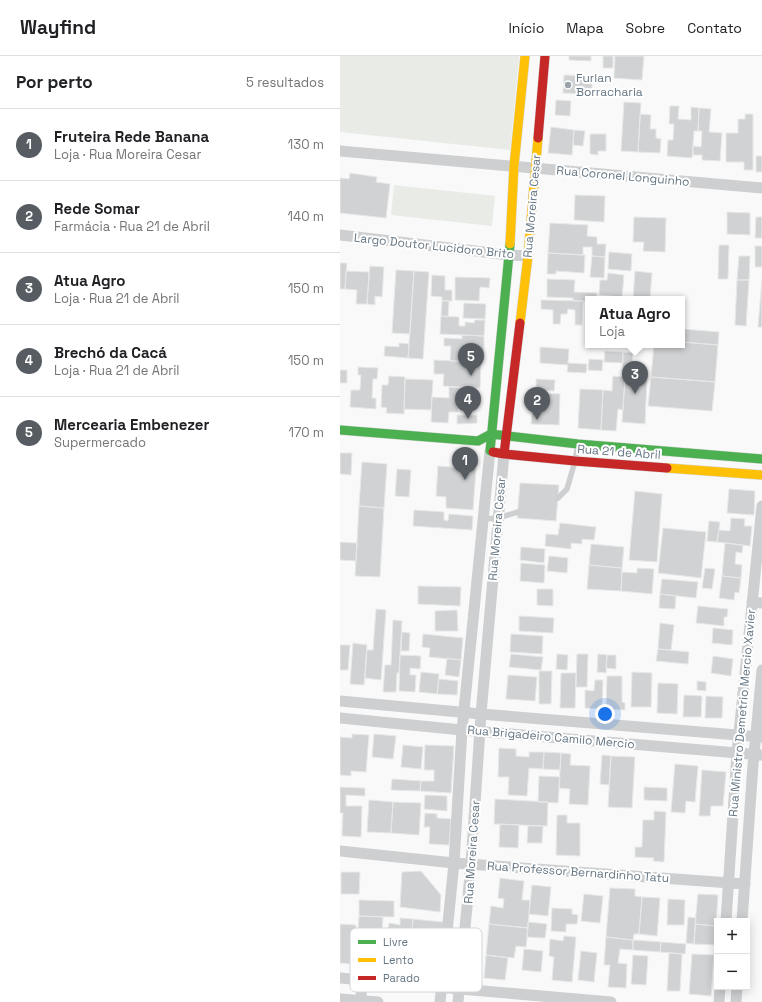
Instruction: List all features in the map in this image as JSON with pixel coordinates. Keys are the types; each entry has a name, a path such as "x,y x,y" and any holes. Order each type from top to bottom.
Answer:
{"street":[{"name":"Rua Moreira Cesar","path":"447,928 454,863 462,730 509,255 514,166 525,56"},
{"name":"Rua Moreira Cesar","path":"466,928 481,714 498,518 506,436 528,256 545,56"},
{"name":"Rua Coronel Longuinho","path":"340,151 762,188"},
{"name":"Largo Doutor Lucidoro Brito","path":"340,235 528,256"},
{"path":"340,430 478,441 492,434"},
{"name":"Rua 21 de Abril","path":"492,434 578,444 762,459"},
{"name":"Rua 21 de Abril","path":"478,441 490,451 504,454 575,461 762,475"},
{"name":"Rua Ministro Demetrio Mercio Xavier","path":"726,918 737,753 757,602 762,506"},
{"path":"471,644 487,646"},
{"name":"Rua Ministro Demetrio Mercio Xavier","path":"742,918 750,812 758,755 762,670"},
{"name":"Rua Brigadeiro Camilo Mercio","path":"340,701 759,737"},
{"name":"Rua Brigadeiro Camilo Mercio","path":"340,718 758,755"},
{"path":"614,725 614,743"},
{"path":"458,796 476,798"},
{"path":"733,811 750,812"},
{"name":"Rua Professor Bernardinho Tatu","path":"340,851 454,863 745,884"},
{"path":"448,923 466,924"},
{"path":"340,978 350,979"},
{"path":"719,1002 720,990"},
{"path":"736,1002 737,990"},
{"path":"361,992 361,1000"},
{"name":"Rua Moreira Cesar","path":"440,1002 441,992"},
{"name":"Rua Moreira Cesar","path":"458,1002 460,992"},
{"path":"482,992 536,999 611,1002"},
{"path":"340,999 378,1002"}],"lane":[{"path":"558,498 567,489 578,444"},
{"path":"483,519 498,518 518,512"}],"shaded area":[{"path":"340,56 519,56 510,150 340,132"},
{"path":"394,185 495,196 492,226 391,215"}],"building":[{"path":"569,56 591,56 591,61 569,60"},
{"path":"603,56 613,56 613,68 603,68"},
{"path":"615,56 644,56 642,80 614,78"},
{"path":"564,75 586,76 585,81 592,82 592,89 585,88 585,94 563,93"},
{"path":"556,100 571,101 570,116 555,115"},
{"path":"624,102 641,103 638,152 621,151"},
{"path":"670,106 679,106 678,119 691,120 691,107 699,108 698,131 694,131 692,158 667,156 668,140 673,140 674,124 669,124"},
{"path":"699,108 711,109 709,132 722,133 720,161 702,160 702,155 693,155 693,146 701,147 702,131 698,131"},
{"path":"640,114 651,115 650,129 656,129 656,138 661,139 660,153 638,152"},
{"path":"745,114 753,114 753,170 744,170 744,162 726,162 726,133 738,133 738,119 745,119"},
{"path":"551,127 574,130 572,155 548,153"},
{"path":"574,130 585,131 583,146 573,145"},
{"path":"590,134 606,134 606,151 598,151 598,155 590,154"},
{"path":"756,156 762,156 762,172 756,172"},
{"path":"350,173 377,177 376,182 390,184 386,218 340,213 340,178 349,179"},
{"path":"575,195 605,196 604,222 574,220"},
{"path":"727,212 750,213 750,235 727,234"},
{"path":"634,217 666,218 665,252 643,251 644,242 633,242"},
{"path":"756,217 762,217 762,238 755,238"},
{"path":"550,223 588,225 587,236 597,237 597,244 606,244 605,257 592,256 592,247 583,247 583,255 548,253"},
{"path":"719,245 729,245 728,279 718,279"},
{"path":"755,246 762,246 762,267 755,267"},
{"path":"609,252 632,254 631,271 608,269"},
{"path":"548,253 585,255 584,273 556,271 556,274 547,274"},
{"path":"592,256 605,257 604,278 590,277"},
{"path":"739,256 750,256 749,280 737,280"},
{"path":"340,263 347,263 345,289 340,289"},
{"path":"370,266 384,267 382,297 375,296 375,305 367,304"},
{"path":"396,270 414,271 410,334 392,333"},
{"path":"346,271 369,272 367,304 356,304 357,290 345,289"},
{"path":"414,271 429,272 423,359 408,358"},
{"path":"635,271 652,273 650,296 633,296"},
{"path":"608,273 624,275 622,296 599,295 600,280 607,280"},
{"path":"432,275 445,276 445,290 452,290 452,301 442,301 442,297 431,296"},
{"path":"455,277 490,278 489,288 480,287 479,301 455,300"},
{"path":"547,279 575,280 574,292 597,293 597,296 585,296 585,301 573,301 573,298 547,297"},
{"path":"762,279 762,327 758,327"},
{"path":"737,280 749,280 746,326 735,325"},
{"path":"541,300 583,301 582,325 575,325 575,310 568,309 567,314 561,314 560,324 553,324 553,310 541,309"},
{"path":"442,301 449,301 448,317 441,316"},
{"path":"464,303 486,304 485,319 463,318"},
{"path":"441,316 459,317 459,326 465,326 465,322 474,323 475,320 485,320 484,336 440,334"},
{"path":"685,329 719,332 718,345 685,342"},
{"path":"462,335 484,336 484,356 472,356 472,362 450,361 451,346 444,346 444,338 462,339"},
{"path":"685,342 718,345 715,382 651,377 654,348 685,348"},
{"path":"399,343 409,344 408,358 384,356 385,346 399,347"},
{"path":"540,347 569,349 568,363 587,364 586,373 567,372 568,365 540,363"},
{"path":"605,351 623,352 623,363 604,362"},
{"path":"623,352 633,353 632,364 637,364 637,373 622,372"},
{"path":"589,359 603,360 602,371 588,370"},
{"path":"434,360 481,362 480,388 443,386 444,374 434,374"},
{"path":"358,367 378,368 377,379 373,379 372,398 376,398 376,409 350,407 351,390 360,390 361,375 358,375"},
{"path":"340,370 347,370 347,383 340,383"},
{"path":"389,376 405,377 404,414 386,413 387,408 381,407 382,385 388,385"},
{"path":"613,376 625,377 623,410 618,409 616,431 601,430 603,390 612,391"},
{"path":"625,377 647,378 645,424 622,422"},
{"path":"651,377 715,382 712,411 648,406"},
{"path":"405,379 433,380 431,410 404,409"},
{"path":"536,379 555,380 554,391 536,390"},
{"path":"449,387 463,388 463,403 458,403 458,412 449,412 448,423 431,422 432,397 449,398"},
{"path":"580,389 603,390 601,430 578,428"},
{"path":"533,393 560,394 559,425 531,424"},
{"path":"457,415 477,415 477,423 457,424"},
{"path":"340,453 352,453 351,475 340,474"},
{"path":"362,462 387,464 384,508 359,506"},
{"path":"438,466 476,469 473,510 446,508 446,497 436,496"},
{"path":"397,469 411,470 409,497 395,496"},
{"path":"520,483 559,485 556,521 517,518"},
{"path":"729,489 755,491 754,515 727,513"},
{"path":"635,491 662,494 657,562 629,560"},
{"path":"359,506 384,508 380,577 355,576"},
{"path":"414,510 444,512 444,520 448,521 449,514 473,516 472,530 413,526"},
{"path":"731,518 745,519 744,526 752,526 750,546 717,542 719,530 730,531"},
{"path":"709,521 720,522 717,542 707,541"},
{"path":"560,523 596,527 594,540 582,539 582,544 571,543 571,549 545,546 546,534 558,535"},
{"path":"663,528 706,532 701,578 658,573"},
{"path":"340,542 357,543 356,561 340,560"},
{"path":"725,543 743,545 742,553 736,552 735,564 742,565 741,578 722,576"},
{"path":"591,544 624,547 622,568 589,565"},
{"path":"521,547 545,549 544,563 520,560"},
{"path":"549,556 568,558 567,573 547,571"},
{"path":"521,563 545,565 544,583 520,581"},
{"path":"589,565 622,568 621,591 587,589"},
{"path":"637,568 654,569 652,594 621,591 622,572 637,573"},
{"path":"705,568 715,569 712,589 702,588"},
{"path":"722,576 741,578 739,593 735,592 734,600 719,598"},
{"path":"662,579 698,582 696,598 660,594"},
{"path":"418,586 461,587 460,606 418,604"},
{"path":"537,589 553,589 553,606 537,605"},
{"path":"660,594 676,596 675,609 659,608"},
{"path":"698,606 728,609 727,617 724,617 724,626 696,623"},
{"path":"376,609 386,610 381,680 365,678 367,650 373,650"},
{"path":"457,610 458,631 435,631 435,611"},
{"path":"519,616 554,618 553,633 519,631"},
{"path":"393,620 402,621 399,673 397,673 396,692 383,692 385,665 391,665"},
{"path":"660,623 674,625 671,650 658,649"},
{"path":"713,628 733,630 732,645 712,643"},
{"path":"402,632 410,633 409,651 401,651"},
{"path":"423,634 463,638 461,660 429,657 430,648 422,647"},
{"path":"511,634 543,636 542,654 510,652"},
{"path":"353,643 367,645 364,685 350,684"},
{"path":"340,645 350,645 348,670 340,670"},
{"path":"658,649 689,652 688,664 656,661"},
{"path":"511,654 543,657 541,670 509,667"},
{"path":"557,654 568,655 567,670 556,669"},
{"path":"577,654 588,654 587,687 576,687"},
{"path":"598,654 607,655 606,673 597,672"},
{"path":"400,655 421,656 420,669 410,668 410,675 416,675 415,692 399,691"},
{"path":"607,655 616,655 616,669 606,668"},
{"path":"713,656 733,659 731,676 711,673"},
{"path":"447,658 461,660 459,677 445,675"},
{"path":"539,671 552,671 551,704 539,704"},
{"path":"421,672 439,674 437,694 419,692"},
{"path":"632,672 652,673 651,707 631,707"},
{"path":"561,673 576,673 575,708 560,708"},
{"path":"508,675 537,677 535,701 506,699"},
{"path":"607,676 622,676 622,702 625,703 625,710 606,709"},
{"path":"439,679 458,681 457,695 437,694"},
{"path":"595,680 603,680 602,709 585,708 585,690 594,691"},
{"path":"697,681 706,682 706,691 697,690"},
{"path":"658,683 678,684 677,714 657,713"},
{"path":"684,695 702,696 701,717 683,717"},
{"path":"706,696 723,697 722,718 705,718"},
{"path":"352,734 369,735 366,772 351,771 351,776 340,775 340,737 352,738"},
{"path":"374,734 396,736 393,759 372,757"},
{"path":"403,745 423,747 421,769 401,767"},
{"path":"425,745 454,746 451,793 420,791 421,781 434,781 434,770 424,770"},
{"path":"499,748 516,749 516,756 529,757 529,752 544,752 543,769 529,768 527,796 508,795 509,777 498,777"},
{"path":"544,752 561,753 560,770 543,769"},
{"path":"561,753 571,754 570,765 590,766 588,805 569,804 570,789 559,788"},
{"path":"602,755 611,756 609,785 600,784"},
{"path":"611,756 635,757 632,808 608,807"},
{"path":"675,764 698,766 695,802 686,801 685,813 671,812"},
{"path":"702,770 726,772 723,806 711,806 710,816 699,816"},
{"path":"539,776 560,777 558,803 538,802"},
{"path":"392,779 421,781 420,791 391,790"},
{"path":"340,787 365,788 365,796 346,795 346,806 362,806 361,837 342,836 343,813 340,813"},
{"path":"644,787 667,788 667,801 644,800"},
{"path":"425,795 447,796 447,811 424,809"},
{"path":"495,799 548,802 547,826 494,824"},
{"path":"369,800 393,802 391,833 367,832"},
{"path":"393,802 421,803 419,835 391,833"},
{"path":"654,811 666,812 664,862 653,861 654,858 635,857 635,847 642,847 643,820 654,820"},
{"path":"425,813 437,814 437,818 451,819 449,845 429,844 430,827 424,827"},
{"path":"557,815 567,815 567,823 580,823 580,856 556,855"},
{"path":"500,824 519,825 518,848 499,847"},
{"path":"528,826 543,826 542,843 527,843"},
{"path":"421,871 441,895 440,912 400,907 402,872"},
{"path":"341,872 360,872 359,894 341,894"},
{"path":"500,878 524,881 522,900 530,900 528,928 489,924 491,906 503,908 504,899 498,898"},
{"path":"532,885 551,887 548,916 529,914"},
{"path":"610,888 635,889 635,896 642,897 639,934 634,934 633,940 606,937"},
{"path":"584,894 603,896 600,923 581,921"},
{"path":"698,894 718,895 717,918 714,918 714,926 695,924"},
{"path":"642,897 660,898 657,936 639,934"},
{"path":"668,899 685,900 684,925 667,925"},
{"path":"359,900 394,901 394,917 359,916"},
{"path":"552,908 572,909 572,914 578,915 577,924 566,924 566,932 551,931"},
{"path":"359,916 383,917 382,928 358,928"},
{"path":"688,917 696,918 694,944 686,943"},
{"path":"400,918 413,919 412,928 388,928 389,923 400,925"},
{"path":"413,919 443,922 442,928 412,928"},
{"path":"528,922 547,924 545,938 527,937"},
{"path":"340,924 356,925 356,928 350,928 350,964 340,963"},
{"path":"489,924 528,928 526,947 516,946 514,958 486,955"},
{"path":"695,924 714,926 714,945 694,944"},
{"path":"564,936 576,937 572,982 552,980 554,957 549,956 550,939 563,941"},
{"path":"606,937 633,940 633,950 620,949 618,963 627,964 626,988 608,987 610,965 604,965"},
{"path":"633,940 661,942 660,952 633,950"},
{"path":"661,942 686,944 685,954 660,952"},
{"path":"524,949 543,951 541,972 522,970"},
{"path":"581,951 597,953 594,982 578,980"},
{"path":"669,953 682,954 680,991 667,991"},
{"path":"692,954 714,955 711,996 689,994"},
{"path":"486,955 508,958 505,980 484,978"},
{"path":"633,955 648,956 646,985 631,984"}],"traffic: fast":[{"path":"490,451 510,244"},
{"path":"340,430 478,441 491,434 578,444 762,459"}],"traffic: slow":[{"path":"510,244 514,166 525,56"},
{"path":"520,323 528,256 538,138"},
{"path":"667,468 762,475"}],"traffic: jam":[{"path":"538,138 545,56"},
{"path":"504,454 520,323"},
{"path":"493,452 575,461 667,468"}],"place":[{"name":"Furlan Borracharia","path":"568,85"},
{"name":"Mercearia Embenezer","path":"471,376"},
{"name":"Atua Agro","path":"635,394"},
{"name":"Brechó da Cacá","path":"468,419"},
{"name":"Rede Somar","path":"537,420"},
{"name":"Fruteira Rede Banana","path":"465,480"}]}
